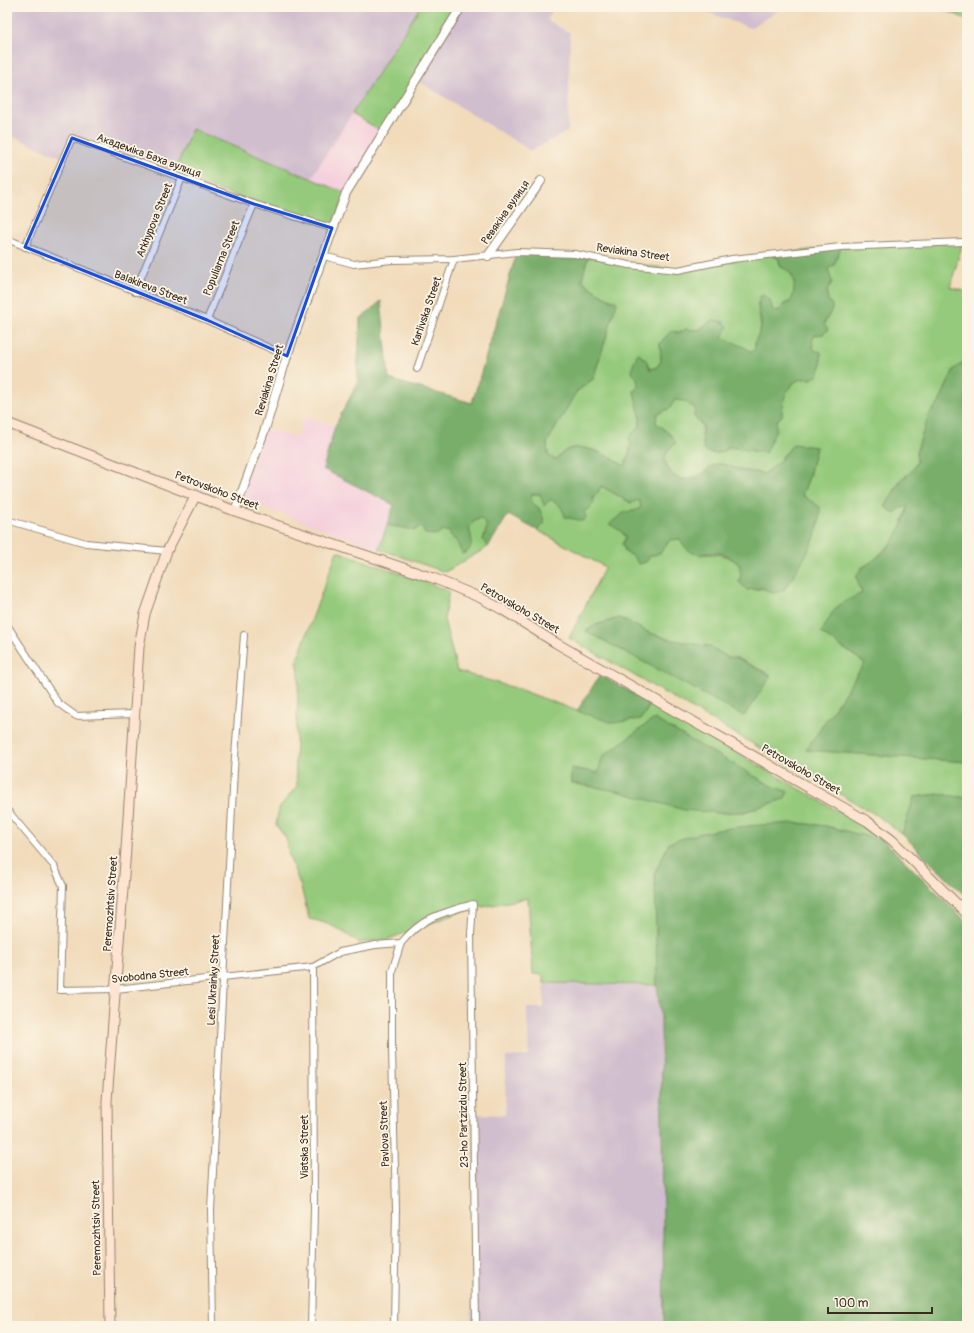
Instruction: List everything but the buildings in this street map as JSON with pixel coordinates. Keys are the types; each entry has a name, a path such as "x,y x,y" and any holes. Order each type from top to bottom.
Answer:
{"main road":[{"name":"Petrovskoho Street","path":"7,423 235,511 433,578 503,610 556,644 867,821 892,840 967,914"},
{"name":"Peremozhtsiv Street","path":"110,1326 107,1101 126,849 139,647 146,614 167,551 196,495"}],"street":[{"name":"Reviakina Street","path":"235,511 265,429 287,356 324,256 332,228 346,193 461,7"},
{"name":"Академіка Баха вулиця","path":"25,247 72,138 254,204 332,228"},
{"name":"Arkhypova Street","path":"135,292 182,178"},
{"name":"Ревякіна вулиця","path":"488,256 541,181"},
{"name":"Populiarna Street","path":"207,320 254,204"},
{"name":"Balakireva Street","path":"7,239 207,320 287,356"},
{"name":"Reviakina Street","path":"324,256 354,264 392,260 454,259 517,252 575,254 629,265 678,270 732,259 825,249 963,242"},
{"name":"Karlivska Street","path":"417,369 454,259"},
{"path":"7,520 86,543 167,551"},
{"path":"7,625 58,703 76,716 134,714"},
{"name":"Lesi Ukrainky Street","path":"213,1326 211,1210 234,770 244,635"},
{"name":"Svobodna Street","path":"7,810 54,866 64,886 60,990 116,989 313,967 340,952 375,945 401,944"},
{"name":"23-ho Partzizdu Street","path":"401,944 414,928 439,913 473,904 471,934 476,1325"},
{"name":"Pavlova Street","path":"394,1326 396,1209 392,1050 392,971 401,944"},
{"name":"Viatska Street","path":"311,1326 314,1209 313,967"}],"highlighted area":[{"path":"72,138 254,204 332,228 287,356 207,320 25,247"}],"shaded area":[{"path":"19,7 420,7 311,178 192,129 173,175 73,138 64,158 7,134 7,15"},
{"path":"461,7 554,7 547,20 570,33 568,131 531,151 417,80"},
{"path":"697,7 784,7 750,28"},
{"path":"352,114 385,133 346,193 311,178"},
{"path":"304,416 335,426 323,469 394,505 379,549 240,499 265,429 297,438"},
{"path":"544,983 657,985 661,1017 664,1326 471,1326 476,1212 473,1114 505,1115 506,1057 529,1056 527,1008 544,1008"}],"green space":[{"path":"420,7 461,7 385,133 352,114"},
{"path":"936,7 967,7 967,19"},
{"path":"192,129 346,193 332,228 173,175"},
{"path":"963,242 950,287 967,292 967,352 963,363 954,369 939,403 929,414 916,453 917,462 911,472 901,479 885,507 895,514 899,509 908,506 898,536 872,562 861,568 858,585 862,593 856,597 821,633 865,663 806,750 967,762 967,798 939,794 914,797 902,834 873,813 569,638 605,567 537,530 545,523 532,503 531,494 540,494 557,502 562,508 584,511 601,486 631,503 639,499 641,507 635,511 625,512 621,531 639,564 646,562 650,556 660,553 670,539 680,539 699,555 711,554 729,557 739,564 741,574 755,590 762,588 773,593 784,590 813,542 820,520 810,501 802,495 808,480 816,447 784,454 778,463 764,474 754,471 745,471 720,464 695,478 682,480 675,477 669,470 664,459 669,449 663,428 656,423 657,413 669,409 675,399 685,402 697,411 700,417 704,450 714,454 729,447 746,448 756,453 776,421 782,416 785,395 790,386 800,379 812,379 814,350 811,341 815,335 823,334 824,324 832,309 832,305 827,296 827,291 832,282 828,269 834,265 841,247","holes":["619,618 650,633 668,639 711,647 727,657 737,658 771,675 586,631 596,625"]},
{"path":"841,247 834,265 828,269 832,282 827,291 827,296 832,305 832,309 824,324 828,330 823,334 815,335 812,341 814,350 821,352 821,365 818,375 816,377 796,381 788,389 784,400 782,416 776,421 776,430 765,453 729,447 714,454 704,450 702,435 703,426 694,417 695,408 684,401 675,400 669,409 657,414 656,423 671,435 676,443 669,449 664,459 673,476 680,479 696,477 711,467 719,464 746,472 764,474 778,463 793,444 816,447 808,480 802,495 820,507 817,529 803,560 784,590 773,593 762,588 747,590 739,582 741,574 739,564 720,553 696,554 688,550 680,539 670,540 660,553 650,556 646,562 639,564 632,555 626,553 622,544 626,537 621,531 609,524 625,512 635,511 641,507 639,500 631,503 601,486 597,494 593,497 594,503 589,509 584,511 586,517 583,521 565,517 562,508 558,504 550,500 544,506 540,494 531,494 532,503 539,508 545,523 537,530 508,515 488,547 483,540 486,526 480,518 473,522 469,528 472,544 469,550 462,554 456,540 451,537 449,531 443,531 441,533 430,535 425,534 421,526 414,531 407,528 387,525 394,505 323,469 335,426 357,384 360,319 381,301 389,379 472,403 517,252 588,257 583,281 597,292 617,303 593,379 576,392 547,443 548,455 555,460 567,450 574,448 589,449 625,466 630,452 629,437 640,426 640,415 634,392 638,386 637,378 632,373 633,365 638,353 647,361 650,370 657,367 661,361 660,343 671,331 681,333 685,329 698,330 713,320 724,322 728,327 722,337 746,348 751,352 755,349 756,340 761,327 759,308 760,296 763,295 770,300 773,311 780,310 784,304 791,301 794,291 793,277 781,267 778,258 770,254"},
{"path":"770,254 778,258 781,267 793,277 793,296 792,301 784,304 781,310 773,311 757,303 761,327 755,342 755,349 751,353 722,337 713,320 698,330 671,332 660,343 661,361 657,367 632,373 637,377 638,386 634,392 640,415 640,426 629,437 631,445 625,466 597,452 582,448 567,450 555,461 548,455 547,443 576,392 593,379 617,302 597,292 582,281 588,257 678,270"},
{"path":"967,352 967,762 806,750 865,663 821,633 832,613 840,604 862,593 856,576 859,571 885,551 899,531 908,506 899,509 895,514 885,507 902,479 911,472 917,462 916,453 929,414 939,403 954,369 963,363"},
{"path":"480,518 486,526 483,540 488,547 445,572 379,549 387,525 407,528 414,531 421,526 450,531 451,537 456,540 460,548 472,542 469,528 473,522"},
{"path":"337,551 449,591 444,619 457,671 521,690 577,711 613,722 641,719 651,703 864,826 884,841 826,826 798,823 669,843 655,873 657,985 544,983 542,975 533,974 528,898 463,911 386,940 359,943 336,928 323,922 309,919 301,887 289,856 286,838 276,825 279,808 297,786 295,761 299,673 297,660","holes":["717,756 772,786 788,792 784,799 744,812 717,813 617,791 571,783 572,768 598,774"]},
{"path":"619,618 650,633 668,639 711,647 727,657 737,658 771,676 744,716 586,631 596,625"},
{"path":"600,675 651,703 641,719 613,723 577,711"},
{"path":"654,719 772,786 788,792 784,799 743,812 717,813 684,810 617,791 571,783 571,768 598,773 603,756"},
{"path":"939,794 967,798 967,898 902,834 914,797"},
{"path":"798,823 826,826 884,841 967,922 967,1326 664,1326 661,1017 657,985 655,873 669,843 716,830 748,826"}]}
